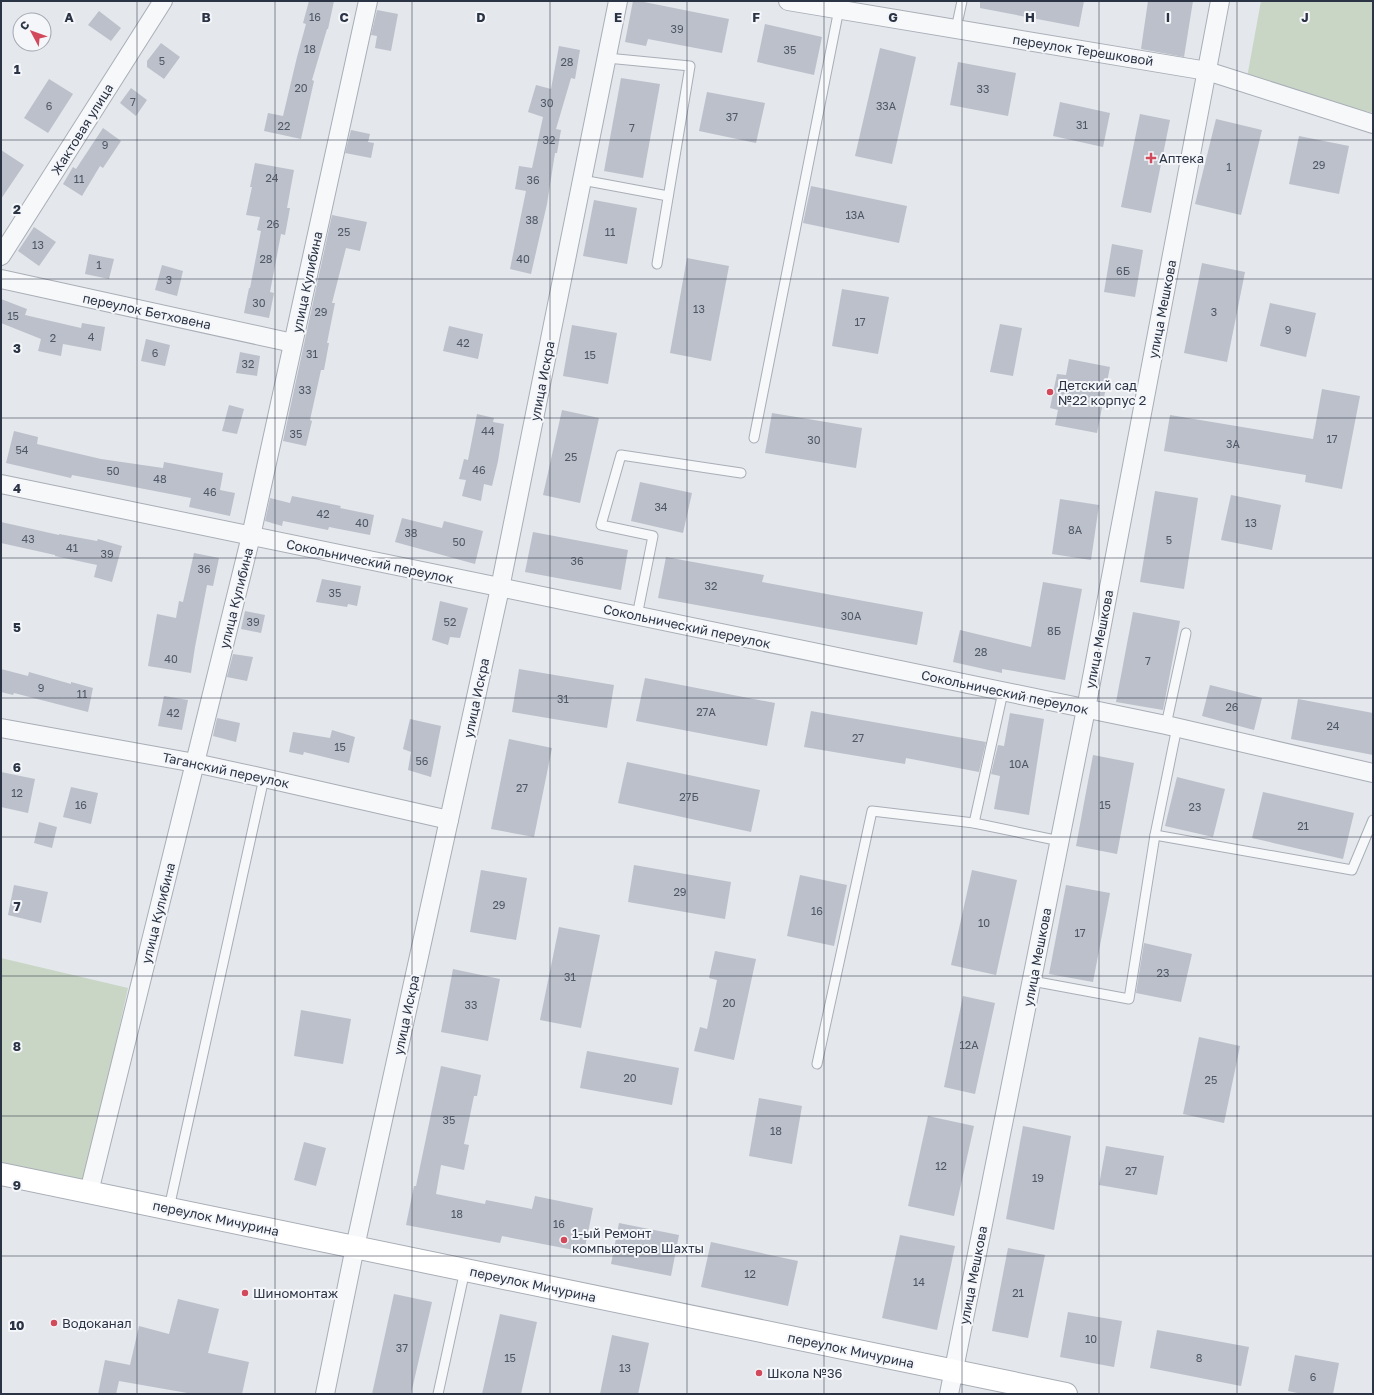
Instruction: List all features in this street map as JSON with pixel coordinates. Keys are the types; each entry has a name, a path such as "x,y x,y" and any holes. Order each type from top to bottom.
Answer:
{"main road":[{"name":"переулок Мичурина","path":"1,1174 1066,1394"}],"street":[{"name":"Жактовая улица","path":"1,256 163,1"},
{"name":"улица Кулибина","path":"89,1192 251,536 368,1"},
{"name":"улица Искра","path":"325,1394 355,1247 500,588 618,1"},
{"name":"переулок Терешковой","path":"788,1 840,5 956,29 1207,71 1373,124"},
{"name":"улица Мешкова","path":"949,1394 1086,709 1220,1"},
{"name":"переулок Бетховена","path":"1,279 293,343"},
{"name":"Сокольнический переулок","path":"1,484 1172,726 1373,773"},
{"name":"Таганский переулок","path":"1,728 195,763 449,820"}],"lane":[{"path":"956,29 962,1"},
{"path":"754,438 840,5"},
{"path":"607,58 690,66 657,264"},
{"path":"582,180 668,196"},
{"path":"637,616 653,536 601,525 621,455 741,473"},
{"path":"1032,981 1129,999 1186,633"},
{"path":"974,823 1003,692"},
{"path":"169,1208 264,778"},
{"path":"816,1064 872,811 974,823 1060,841"},
{"path":"1155,835 1352,870 1373,820"},
{"path":"438,1394 465,1270"}],"green space":[{"path":"1261,1 1373,1 1373,113 1246,83"},
{"path":"1,958 128,988 85,1184 1,1166"}],"building":[{"path":"309,1 334,1 328,29 312,80 314,81 301,139 264,131 268,113 283,116 306,24 303,23"},
{"path":"633,1 729,19 722,53 648,39 646,46 625,42"},
{"path":"980,1 1084,1 1079,27 980,8"},
{"path":"1148,1 1193,1 1184,57 1141,49"},
{"path":"377,10 398,14 391,51 375,48 377,36 371,35"},
{"path":"99,11 121,28 111,41 88,25"},
{"path":"765,24 822,37 814,75 757,62"},
{"path":"161,43 180,57 164,79 147,67 147,61"},
{"path":"559,46 580,50 575,79 571,78 556,129 561,130 557,153 555,153 547,204 531,274 510,269 526,191 515,189 519,166 532,168 543,117 528,112 536,85 551,89"},
{"path":"880,48 916,57 892,164 855,156"},
{"path":"958,62 1016,73 1008,116 950,105"},
{"path":"621,78 660,84 643,178 604,171"},
{"path":"49,79 73,94 48,133 24,118"},
{"path":"131,88 147,100 136,116 120,103"},
{"path":"707,92 765,103 756,143 699,131"},
{"path":"1060,102 1110,113 1103,147 1053,136"},
{"path":"1140,114 1170,120 1151,213 1121,207"},
{"path":"1216,119 1262,130 1241,215 1195,204"},
{"path":"103,128 121,141 103,168 100,166 82,196 63,184 73,167 76,169"},
{"path":"351,130 370,134 368,142 374,143 371,158 345,153"},
{"path":"1299,136 1349,146 1339,194 1289,184"},
{"path":"1,150 24,165 1,199"},
{"path":"255,163 294,170 287,208 290,208 285,235 281,234 270,292 274,293 269,318 244,313 261,231 257,230 260,217 246,215"},
{"path":"811,186 907,206 899,243 803,223"},
{"path":"594,200 637,208 627,264 583,256"},
{"path":"332,215 367,222 360,251 346,248 332,303 335,303 327,343 329,343 324,370 321,370 306,446 283,441"},
{"path":"34,227 56,242 39,266 18,251"},
{"path":"1112,244 1143,250 1135,297 1104,292"},
{"path":"89,254 114,259 109,279 85,274"},
{"path":"687,258 729,266 711,361 670,353"},
{"path":"1202,263 1245,272 1227,362 1184,353"},
{"path":"162,265 183,271 177,296 155,290"},
{"path":"842,289 889,297 878,354 832,346"},
{"path":"1,299 27,309 25,315 81,328 82,323 105,327 101,351 63,344 61,356 38,351 41,339 1,323"},
{"path":"1270,303 1316,313 1306,357 1260,346"},
{"path":"1000,324 1022,328 1013,376 990,372"},
{"path":"572,325 617,333 608,384 563,376"},
{"path":"449,326 483,334 478,359 443,351"},
{"path":"146,339 170,345 165,366 141,361"},
{"path":"240,352 260,356 257,376 236,373"},
{"path":"1069,359 1110,367 1097,433 1055,425 1058,410 1050,408 1057,374 1066,375"},
{"path":"1322,389 1360,396 1342,489 1305,482 1306,475 1164,451 1170,415 1313,439"},
{"path":"229,405 244,409 237,434 222,431"},
{"path":"562,410 599,418 580,503 543,495"},
{"path":"772,413 862,428 856,468 765,453"},
{"path":"477,414 494,418 493,422 504,424 492,486 484,484 481,501 462,496 466,480 459,479 464,459 468,460"},
{"path":"14,431 38,437 37,444 101,459 163,468 164,462 223,473 220,490 235,493 230,516 189,507 191,498 72,475 71,478 6,463"},
{"path":"640,482 692,493 683,533 631,521"},
{"path":"1155,491 1198,498 1184,589 1140,582"},
{"path":"1231,495 1281,505 1272,550 1221,540"},
{"path":"292,496 341,506 340,508 374,515 370,535 329,527 328,530 283,521 282,526 265,521 270,498 290,503"},
{"path":"1060,499 1099,505 1091,560 1052,554"},
{"path":"402,518 442,528 444,521 483,531 475,564 395,542"},
{"path":"1,522 59,535 97,541 98,539 122,546 112,582 94,577 97,565 1,543"},
{"path":"533,532 628,550 621,590 525,572"},
{"path":"194,553 219,558 213,586 207,585 191,673 148,666 157,614 176,618 179,601 183,602"},
{"path":"666,557 764,575 762,582 923,612 917,645 658,598"},
{"path":"322,579 361,586 357,606 348,604 347,607 316,602"},
{"path":"1043,582 1082,589 1065,680 1002,669 1002,673 953,662 960,630 1031,647"},
{"path":"440,601 468,608 460,638 450,637 448,645 432,640"},
{"path":"245,611 265,615 261,633 241,629"},
{"path":"1133,612 1180,621 1163,710 1116,702"},
{"path":"233,654 253,657 247,681 227,677"},
{"path":"1,669 28,676 29,672 71,684 71,682 93,688 88,712 14,693 13,695 1,692"},
{"path":"519,669 614,685 607,728 512,712"},
{"path":"645,678 775,703 767,746 636,721"},
{"path":"1210,685 1262,698 1254,730 1202,716"},
{"path":"164,696 188,700 182,730 158,726"},
{"path":"1298,699 1373,713 1373,755 1291,739"},
{"path":"811,711 986,742 979,772 906,758 905,764 804,747"},
{"path":"1010,713 1044,719 1029,815 994,809 1000,776 991,774 998,745 1004,746"},
{"path":"217,718 240,723 236,742 213,736"},
{"path":"410,719 441,726 431,777 408,770 411,752 403,749"},
{"path":"332,730 355,737 349,763 304,752 303,755 289,752 293,732 330,738"},
{"path":"509,739 552,748 534,837 491,829"},
{"path":"1093,755 1134,763 1117,854 1076,846"},
{"path":"627,762 760,790 751,832 618,803"},
{"path":"1,772 35,779 28,813 1,807"},
{"path":"1177,777 1225,789 1213,837 1165,826"},
{"path":"71,787 98,793 91,824 63,817"},
{"path":"1263,792 1354,813 1343,859 1252,838"},
{"path":"39,822 57,827 52,848 34,843"},
{"path":"634,865 731,882 725,919 628,902"},
{"path":"481,870 527,878 516,940 470,932"},
{"path":"972,870 1017,880 996,975 951,965"},
{"path":"800,875 847,885 834,946 787,936"},
{"path":"14,885 48,892 41,923 8,915"},
{"path":"1066,885 1110,893 1093,982 1049,974"},
{"path":"559,927 600,935 581,1028 540,1020"},
{"path":"1144,943 1192,954 1181,1002 1136,993"},
{"path":"715,951 756,959 734,1060 694,1051 700,1027 707,1029 717,980 709,978"},
{"path":"453,969 500,979 488,1041 441,1032"},
{"path":"963,996 995,1003 975,1094 944,1087"},
{"path":"301,1010 351,1019 343,1064 294,1056"},
{"path":"1199,1037 1240,1046 1224,1123 1183,1114"},
{"path":"587,1051 679,1068 672,1105 580,1088"},
{"path":"441,1066 481,1075 477,1096 474,1096 464,1144 469,1145 464,1170 441,1165 436,1194 485,1204 486,1200 532,1209 535,1196 593,1208 584,1252 502,1236 500,1243 406,1225 414,1186 416,1186"},
{"path":"759,1098 802,1106 792,1164 749,1156"},
{"path":"928,1116 974,1126 954,1216 908,1206"},
{"path":"1023,1126 1071,1136 1054,1230 1006,1219"},
{"path":"304,1142 326,1148 316,1186 294,1180"},
{"path":"1106,1146 1164,1156 1157,1195 1099,1185"},
{"path":"619,1223 679,1235 671,1276 611,1264"},
{"path":"900,1235 955,1246 937,1330 882,1318"},
{"path":"711,1242 798,1261 788,1306 701,1287"},
{"path":"1008,1248 1045,1255 1028,1338 992,1331"},
{"path":"394,1294 432,1302 411,1394 372,1394"},
{"path":"178,1299 219,1309 208,1353 249,1362 242,1394 193,1394 119,1381 116,1394 98,1394 105,1360 130,1365 139,1326 169,1334"},
{"path":"1068,1312 1122,1321 1114,1367 1060,1357"},
{"path":"500,1314 537,1322 521,1394 482,1394"},
{"path":"1157,1330 1249,1347 1241,1386 1150,1368"},
{"path":"612,1335 649,1343 638,1394 600,1394"},
{"path":"1295,1355 1339,1363 1333,1394 1302,1394 1288,1391"}],"place":[{"name":"Аптека","path":"1151,158"},
{"name":"Детский сад №22 корпус 2","path":"1050,392"},
{"name":"1-ый Ремонт компьютеров Шахты","path":"564,1240"},
{"name":"Шиномонтаж","path":"245,1293"},
{"name":"Водоканал","path":"54,1323"},
{"name":"Школа №36","path":"759,1373"}]}
